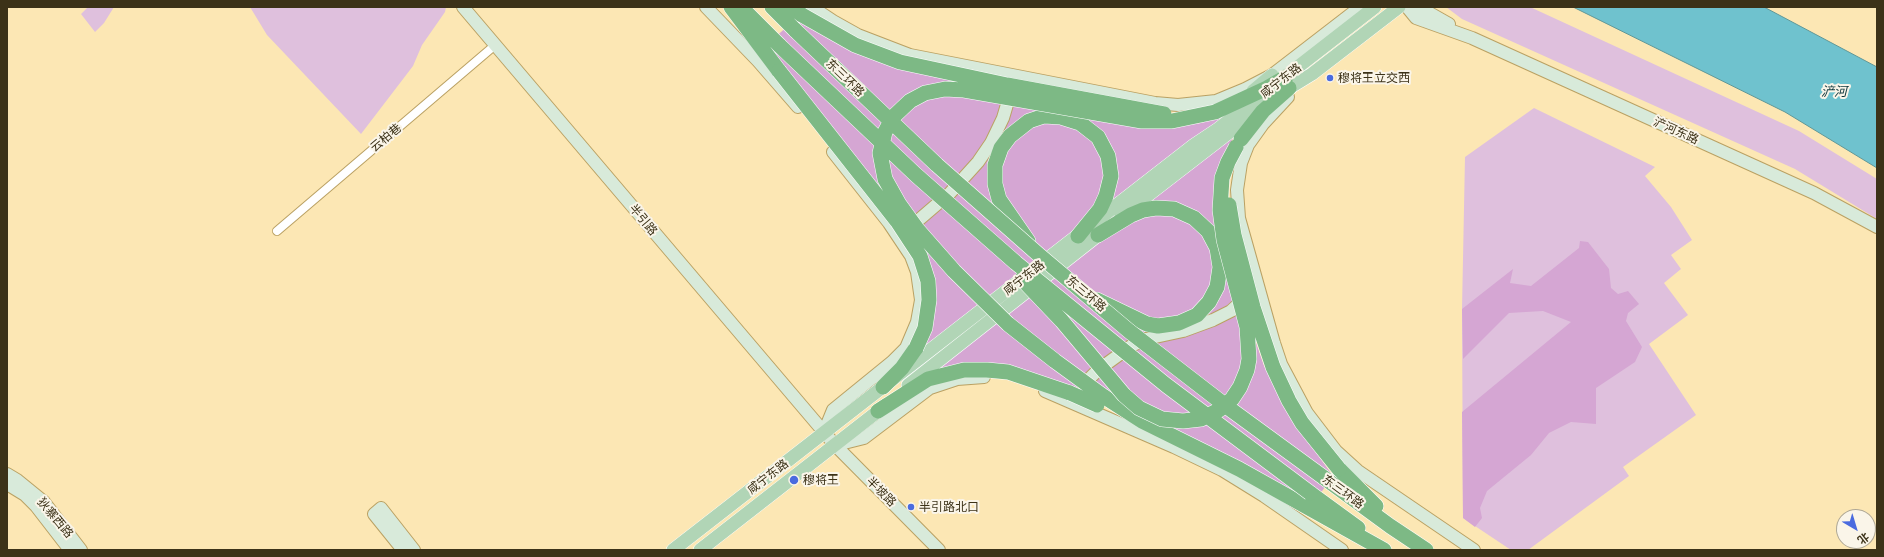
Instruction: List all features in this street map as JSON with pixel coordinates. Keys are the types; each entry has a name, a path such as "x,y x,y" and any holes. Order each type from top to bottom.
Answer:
{"highway":[{"path":"730,7 897,221 920,256 928,281 929,306 925,328 916,348 902,368 883,387"},
{"name":"东三环路","path":"741,7 916,175 979,231 1166,385 1388,550"},
{"name":"东三环路","path":"772,7 937,165 1038,255 1129,331 1224,404 1426,550"},
{"path":"802,10 855,45 912,65 1156,113 1182,115 1221,110"},
{"path":"1282,80 1221,110 1178,120 1142,121 964,90 944,90 925,93 910,101 893,117 885,132 880,153 885,179 894,197 917,229 954,271 1008,324 1100,400 1265,484 1384,550"},
{"path":"979,231 1062,321 1120,391 1134,404 1150,414 1169,420 1183,421 1201,419 1219,410 1232,399 1243,382 1248,364 1250,347 1247,327 1224,240 1220,210 1222,178 1238,143 1262,111 1282,80"},
{"path":"1038,255 1007,213 996,189 995,170 998,157 1007,140 1018,128 1034,119 1056,116 1076,121 1091,130 1104,146 1110,166 1110,186 1103,203 1078,236"},
{"path":"1238,143 1228,181 1230,213 1264,342 1278,378 1296,413 1308,432 1339,469 1413,542"},
{"path":"1084,293 1137,320 1153,325 1179,324 1191,318 1202,311 1212,298 1217,288 1220,272 1220,257 1216,244 1198,221 1182,212 1165,208 1143,210 1131,215 1098,235"},
{"path":"878,411 928,379 968,370 987,370 1017,374 1073,399 1100,400"}],"main road":[{"name":"半引路","path":"462,7 824,432"},
{"path":"706,7 791,98 898,237 914,261 920,283 921,305 914,332 906,348 898,357 833,410 824,432"},
{"path":"802,10 901,52 932,60 1154,103 1178,105 1198,104 1224,98 1282,80 1355,11 1369,7"},
{"name":"咸宁东路","path":"673,550 1194,145 1218,129 1375,7"},
{"name":"咸宁东路","path":"700,550 835,445 924,372 1243,121 1282,80 1312,74 1399,7"},
{"name":"浐河东路","path":"1407,7 1416,18 1472,38 1814,193 1877,227"},
{"name":"浐河东路","path":"1419,7 1472,38"},
{"path":"1312,74 1263,124 1248,145 1241,162 1237,183 1237,203 1240,218 1281,364 1302,406 1326,440 1358,471 1474,550"},
{"path":"898,237 942,200 978,162 1003,118 1014,76"},
{"path":"1194,145 1243,100"},
{"path":"1073,399 1093,374 1125,350 1146,339 1183,331 1219,317 1235,307 1258,286"},
{"path":"835,445 864,438 930,388 965,378 985,377 1018,381 1073,399 1222,470 1264,496 1342,550"},
{"name":"半坡路","path":"824,432 939,550"},
{"name":"狄寨西路","path":"7,474 17,480 44,502 81,550"},
{"name":"狄寨西路","path":"7,484 25,495 36,506 70,550"},
{"path":"403,550 374,514 381,508 414,550"}],"street":[{"name":"云柏巷","path":"277,230 494,46"}],"shaded area":[{"path":"88,7 114,7 104,23 95,32 81,14"},
{"path":"250,7 446,7 445,12 422,45 413,66 361,134 267,35"},
{"path":"1446,7 1530,7 1799,131 1877,179 1877,219 1795,169 1462,19"},
{"path":"798,17 1173,127 1200,123 1225,116 1236,133 1224,154 1219,171 1254,337 1264,366 1294,422 1333,476 1312,505 1220,454 1042,379 935,372 918,352 933,289 764,47"},
{"path":"1534,108 1655,167 1645,176 1671,207 1692,240 1671,255 1681,269 1664,283 1688,315 1649,344 1696,415 1623,467 1629,476 1528,550 1511,550 1463,518 1462,309 1465,157"},
{"path":"1580,241 1588,242 1609,269 1611,288 1618,294 1628,291 1639,304 1628,313 1626,321 1642,347 1635,362 1596,388 1596,424 1571,422 1549,433 1531,455 1487,491 1480,508 1482,518 1475,527 1463,518 1462,412 1571,322 1543,311 1509,313 1463,359 1462,309 1513,269 1510,283 1531,286 1579,248"}],"water":[{"name":"浐河","path":"1573,7 1764,7 1877,67 1877,168 1785,112"}],"place":[{"name":"穆将王立交西","path":"1330,78"},
{"name":"穆将王","path":"794,480"},
{"name":"半引路北口","path":"911,507"}]}
